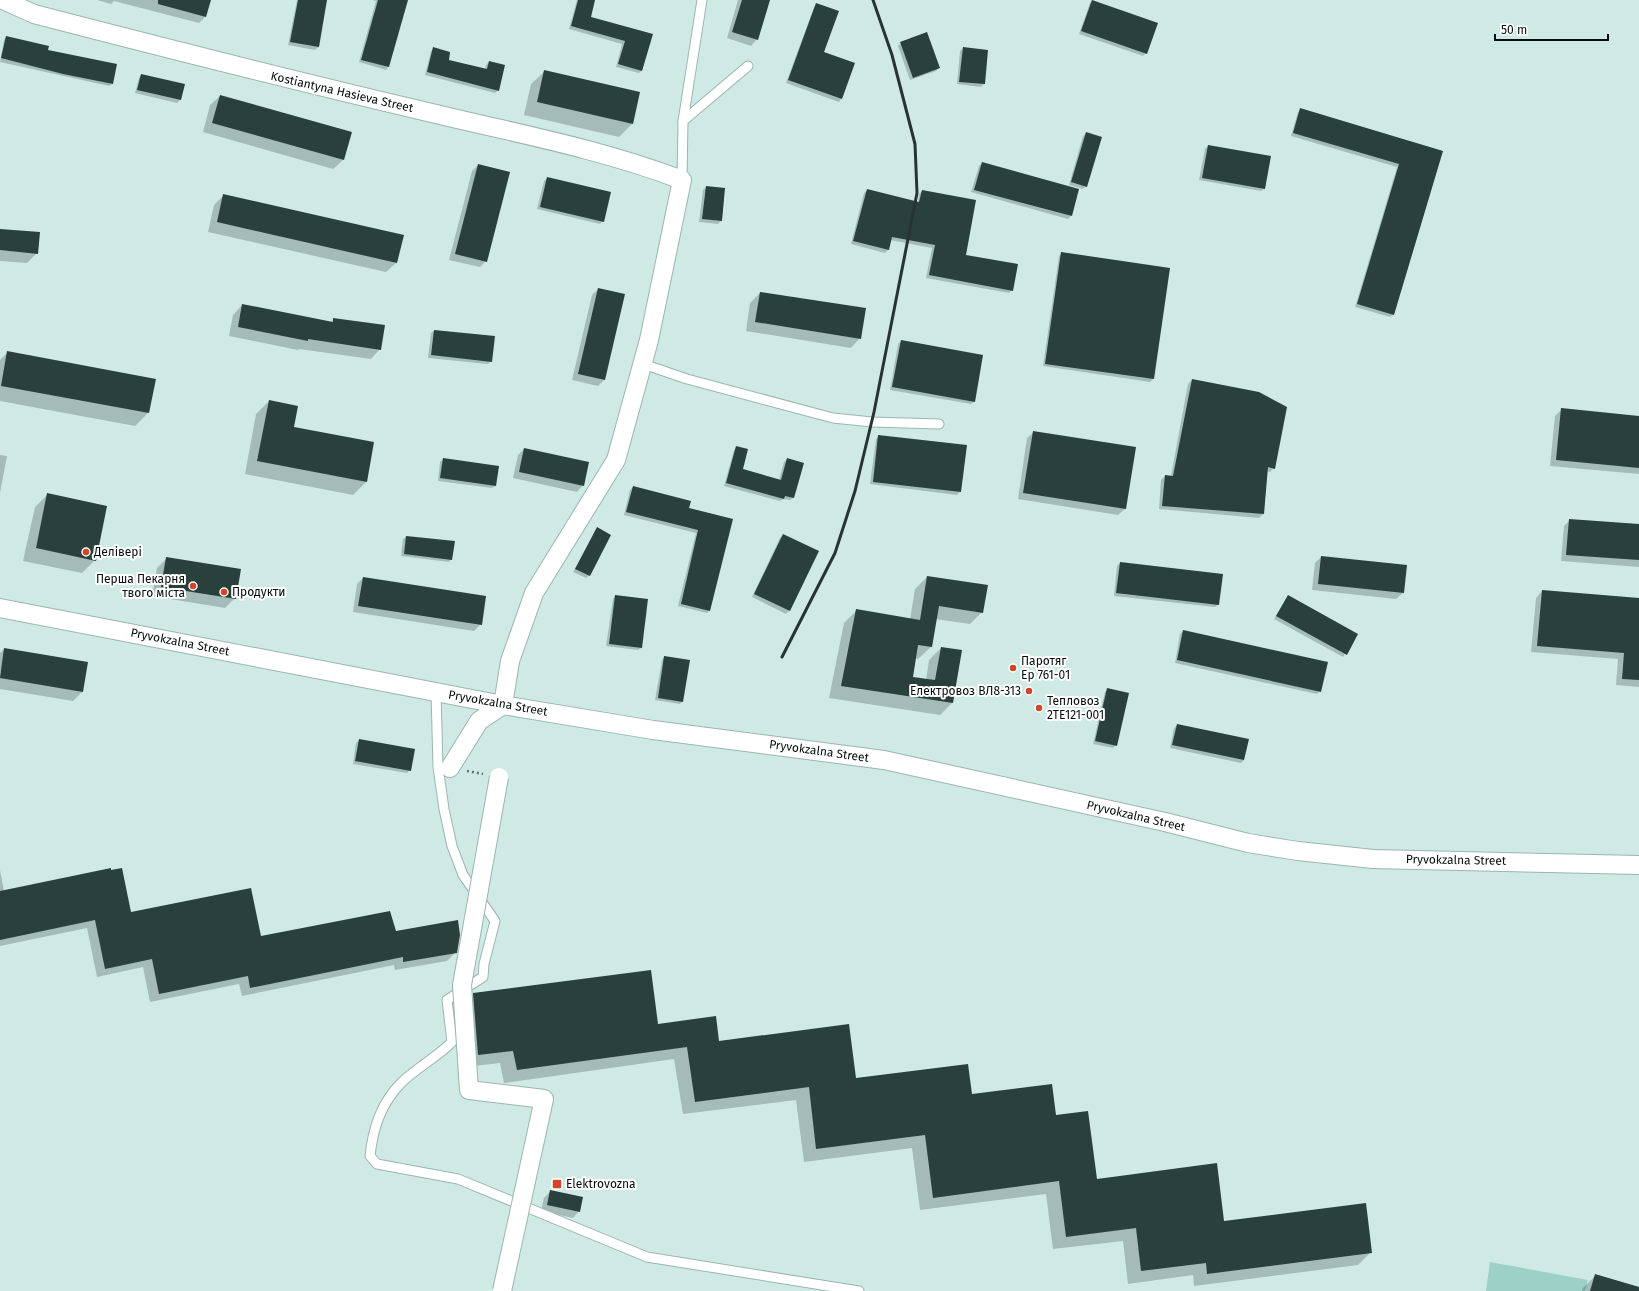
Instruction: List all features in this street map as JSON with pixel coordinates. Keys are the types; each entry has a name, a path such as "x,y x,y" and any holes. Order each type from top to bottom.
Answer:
{"street":[{"name":"Kostiantyna Hasieva Street","path":"3,0 34,14 255,71 590,151 648,167 682,180"},
{"path":"450,768 479,721 503,705 510,661 534,593 616,460 649,340 682,180"},
{"name":"Pryvokzalna Street","path":"0,608 503,705 654,730 884,760 1166,822 1248,843 1298,851 1373,858 1639,865"},
{"path":"499,777 462,986 469,1090 544,1099 502,1291"}],"lane":[{"path":"682,180 683,121 702,0"},
{"path":"683,121 748,66"},
{"path":"642,364 687,379 833,418 872,422 938,424"},
{"path":"436,692 438,767 444,809 452,846 463,875 495,921 484,964 483,977 447,1000 452,1042 402,1082 385,1103 376,1123 370,1156 377,1164 458,1179 647,1257 859,1291"}],"path":[{"path":"450,768 499,777"}],"green space":[{"path":"1490,1262 1588,1280 1585,1291 1486,1291"}],"building":[{"path":"158,0 211,0 206,17 158,4"},
{"path":"298,0 327,0 319,47 290,42"},
{"path":"378,0 408,0 389,67 361,60"},
{"path":"578,0 595,0 591,17 653,34 642,71 618,64 625,41 571,26"},
{"path":"742,0 770,0 758,40 732,32"},
{"path":"1092,0 1158,23 1147,54 1081,31"},
{"path":"816,3 839,11 824,52 855,63 842,99 788,80"},
{"path":"927,32 940,68 913,78 900,42"},
{"path":"6,36 49,46 48,50 117,64 113,84 63,74 1,58"},
{"path":"433,47 450,52 449,60 487,69 489,61 505,65 499,91 427,72"},
{"path":"963,47 988,50 985,84 959,82"},
{"path":"544,70 640,92 633,124 537,102"},
{"path":"141,74 185,84 181,100 137,90"},
{"path":"220,95 352,132 344,160 212,123"},
{"path":"1300,108 1443,151 1394,315 1357,304 1399,164 1293,133"},
{"path":"1086,132 1102,137 1087,187 1071,182"},
{"path":"1208,145 1271,156 1265,189 1202,178"},
{"path":"982,162 1079,189 1072,216 974,190"},
{"path":"478,164 510,172 487,262 455,254"},
{"path":"547,177 611,192 604,222 540,207"},
{"path":"706,186 725,188 722,221 702,219"},
{"path":"867,189 919,202 922,190 976,200 966,255 1018,264 1013,291 929,275 935,245 892,237 889,250 853,241"},
{"path":"223,194 404,235 397,263 217,222"},
{"path":"0,229 40,232 38,254 0,250"},
{"path":"1061,252 1170,268 1154,379 1045,364"},
{"path":"598,288 625,294 605,380 578,374"},
{"path":"760,292 866,308 861,339 755,322"},
{"path":"242,304 333,322 333,318 385,325 381,350 308,339 308,341 238,327"},
{"path":"434,330 495,336 492,362 431,355"},
{"path":"901,340 983,355 975,402 892,387"},
{"path":"7,351 156,379 149,413 1,386"},
{"path":"1192,379 1259,392 1287,407 1275,469 1268,467 1264,514 1162,506 1165,475 1173,476"},
{"path":"269,400 298,406 294,427 374,442 367,482 257,461"},
{"path":"1561,408 1639,416 1639,468 1556,460"},
{"path":"1033,431 1136,447 1126,509 1023,493"},
{"path":"878,435 967,445 961,492 873,482"},
{"path":"736,446 748,449 743,469 781,480 787,458 804,463 794,498 785,496 784,499 726,483"},
{"path":"524,448 589,462 584,486 519,472"},
{"path":"443,458 499,466 496,486 440,478"},
{"path":"633,486 691,501 689,508 733,519 710,611 681,604 698,530 626,512"},
{"path":"47,493 107,506 96,561 36,548"},
{"path":"1569,519 1639,524 1639,560 1566,555"},
{"path":"597,527 611,535 590,576 575,569"},
{"path":"783,534 819,551 790,611 754,594"},
{"path":"406,536 455,541 452,560 404,554"},
{"path":"1321,556 1407,565 1404,593 1318,584"},
{"path":"166,557 241,569 236,599 161,587"},
{"path":"1120,562 1223,574 1219,605 1116,593"},
{"path":"927,576 988,585 983,613 939,606 932,647 918,645 913,677 935,680 941,647 962,650 953,703 841,686 856,609 920,620"},
{"path":"363,577 486,596 482,625 358,606"},
{"path":"1542,590 1639,598 1639,680 1622,679 1624,653 1537,646"},
{"path":"615,595 648,599 642,648 609,644"},
{"path":"1288,595 1358,634 1347,655 1276,616"},
{"path":"1183,630 1328,662 1321,692 1177,660"},
{"path":"4,648 88,662 83,692 0,678"},
{"path":"664,656 690,660 683,702 658,698"},
{"path":"1107,688 1129,693 1117,746 1095,741"},
{"path":"1177,724 1249,739 1244,760 1172,745"},
{"path":"359,739 415,749 411,771 355,761"},
{"path":"111,868 111,870 122,868 131,912 251,888 261,936 390,911 396,931 458,920 460,935 457,953 403,962 403,957 250,988 248,976 159,994 152,959 105,969 95,920 0,940 0,891"},
{"path":"651,970 658,1024 716,1016 719,1041 849,1024 856,1078 968,1064 972,1094 1052,1084 1056,1115 1088,1111 1097,1179 1217,1163 1224,1221 1366,1203 1372,1253 1207,1274 1206,1263 1141,1271 1136,1228 1066,1237 1059,1181 933,1198 925,1135 816,1149 809,1087 695,1102 687,1047 517,1070 513,1051 478,1055 473,993"},
{"path":"550,1190 583,1197 580,1212 547,1205"},
{"path":"1595,1274 1639,1287 1639,1291 1590,1291"}],"railway":[{"path":"782,657 835,553 855,491 874,412 917,193 915,144 892,55 873,0"}],"place":[{"name":"Делівері","path":"86,552"},
{"name":"Перша Пекарня твого мiста","path":"193,586"},
{"name":"Продукти","path":"224,592"},
{"name":"Паротяг Ер 761-01","path":"1013,668"},
{"name":"Електровоз ВЛ8-313","path":"1029,691"},
{"name":"Тепловоз 2ТЕ121-001","path":"1039,708"},
{"name":"Elektrovozna","path":"557,1184"}]}
